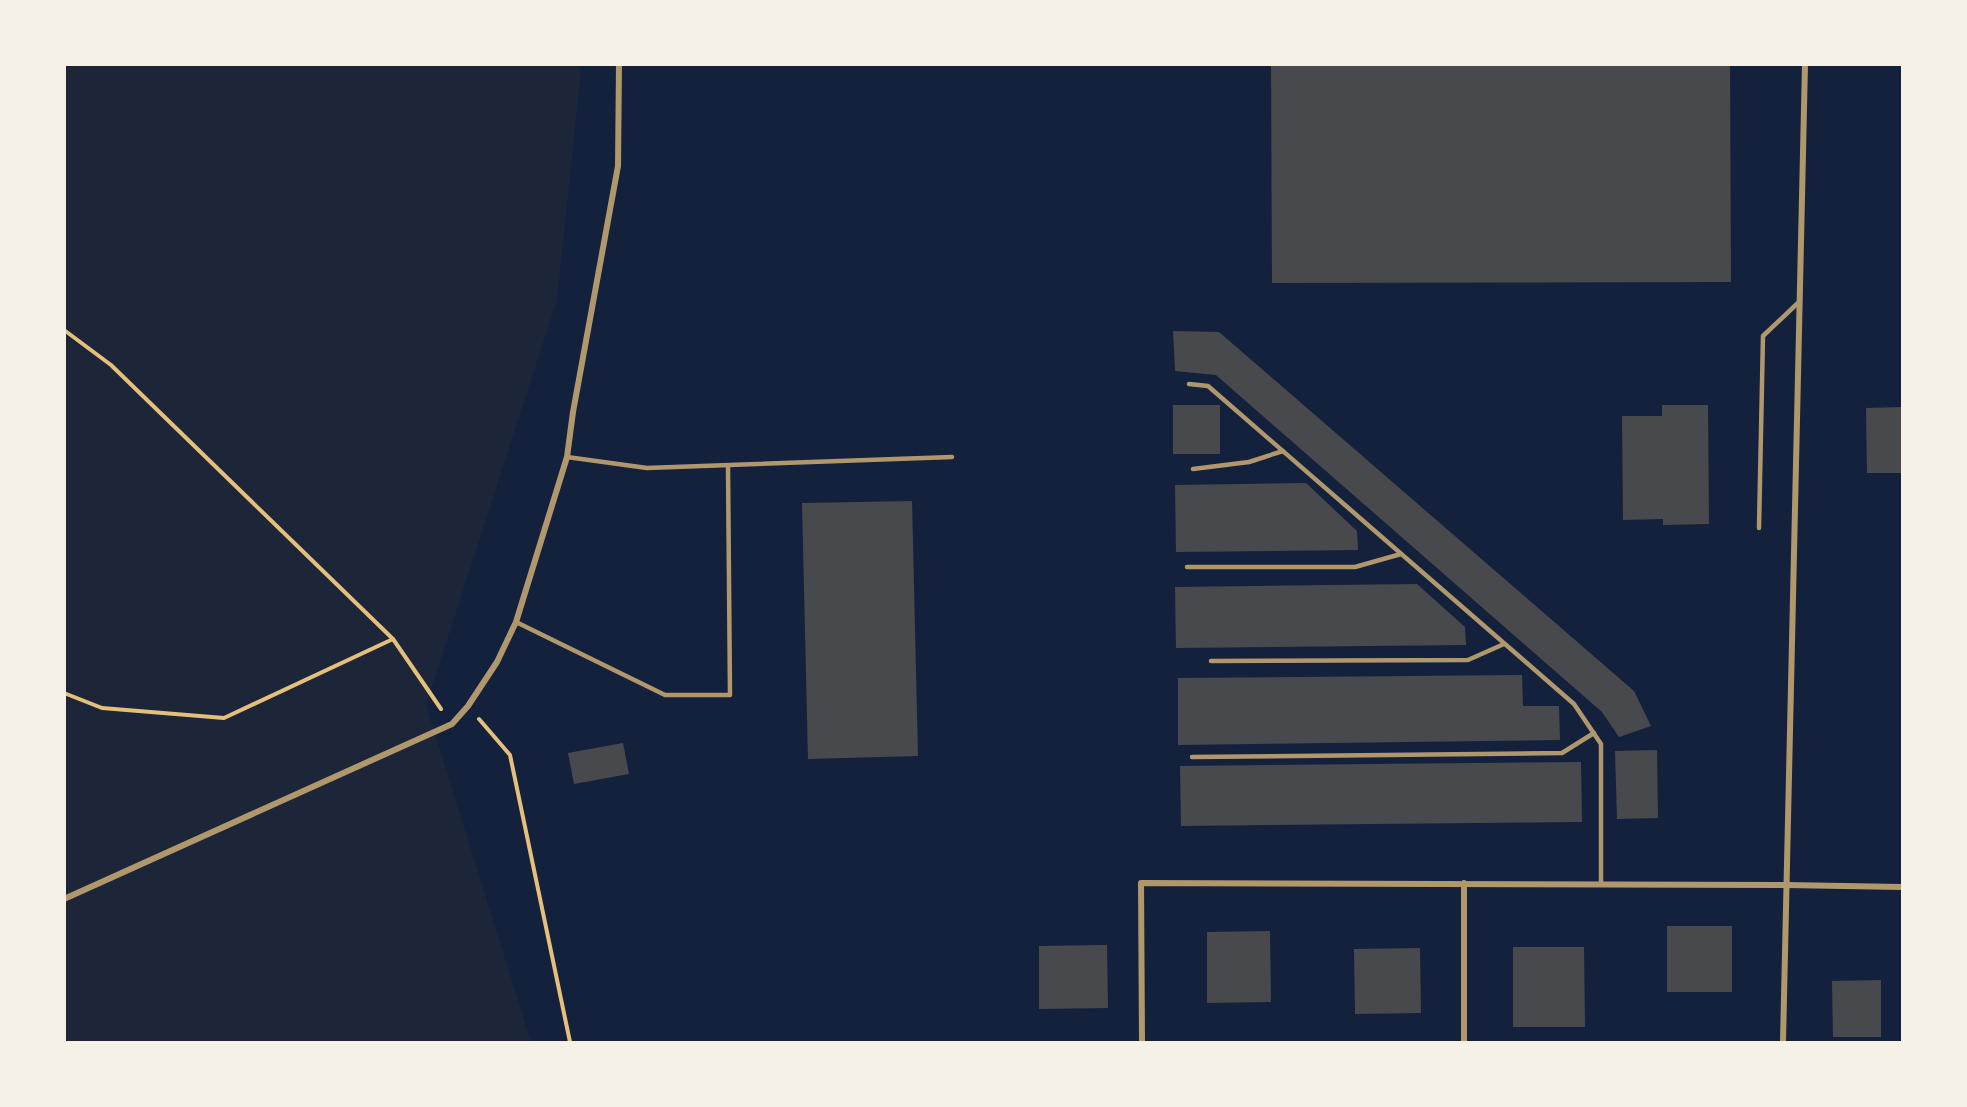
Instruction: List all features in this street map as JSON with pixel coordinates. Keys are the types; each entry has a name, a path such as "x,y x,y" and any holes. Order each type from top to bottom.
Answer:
{"street":[{"path":"64,899 452,724 468,706 497,662 516,622 567,457 573,412 618,166 619,64"},
{"path":"1783,1042 1805,64"},
{"path":"1142,1042 1141,882 1902,887"},
{"path":"1464,883 1464,1042"}],"lane":[{"path":"1759,528 1763,336 1800,301"},
{"path":"1189,384 1208,386 1574,704 1601,744 1601,884"},
{"path":"1193,469 1250,462 1283,451"},
{"path":"567,457 647,468 952,457"},
{"path":"516,622 665,695 730,695 728,466"},
{"path":"1187,567 1355,567 1401,554"},
{"path":"1211,661 1468,660 1504,644"},
{"path":"1192,757 1563,753 1594,733"}],"path":[{"path":"64,330 111,365 393,639 452,724"},
{"path":"64,693 102,708 224,718 393,639"},
{"path":"468,706 510,755 570,1042"}],"shaded area":[{"path":"577,64 581,71 557,300 426,705 531,1042 65,1042 64,65"}],"building":[{"path":"1271,64 1730,64 1731,282 1272,283"},
{"path":"1173,331 1219,332 1634,691 1651,726 1619,737 1602,712 1216,375 1175,371"},
{"path":"1173,405 1220,405 1220,454 1173,454"},
{"path":"1662,405 1708,405 1709,524 1663,525 1663,519 1623,520 1622,416 1662,416"},
{"path":"1902,407 1902,473 1867,473 1866,408"},
{"path":"1306,483 1357,531 1358,550 1176,552 1175,485"},
{"path":"912,501 918,756 808,759 802,503"},
{"path":"1417,584 1465,627 1466,645 1176,648 1175,587"},
{"path":"1522,675 1523,706 1559,706 1560,740 1178,745 1178,678"},
{"path":"623,743 629,774 574,784 568,753"},
{"path":"1657,750 1658,818 1617,819 1615,751"},
{"path":"1581,762 1582,822 1181,826 1180,766"},
{"path":"1667,926 1732,926 1732,992 1667,992"},
{"path":"1270,931 1271,1002 1207,1003 1207,932"},
{"path":"1107,945 1108,1008 1039,1009 1039,946"},
{"path":"1513,947 1584,947 1585,1027 1513,1027"},
{"path":"1420,948 1421,1013 1355,1014 1354,949"},
{"path":"1881,980 1881,1037 1833,1037 1832,981"}]}
